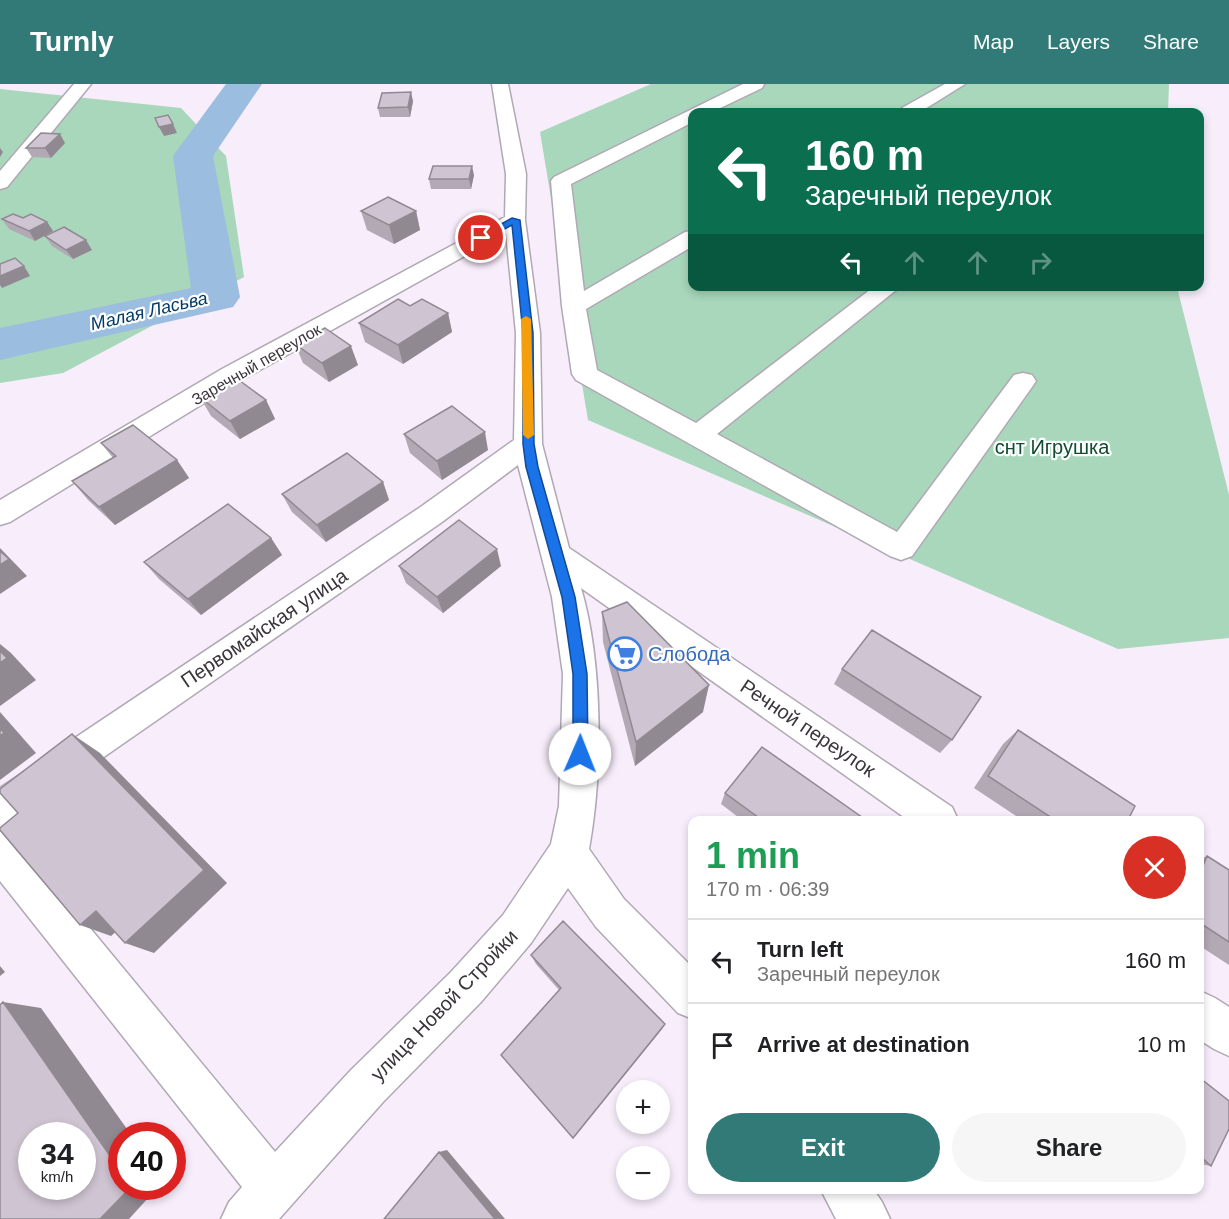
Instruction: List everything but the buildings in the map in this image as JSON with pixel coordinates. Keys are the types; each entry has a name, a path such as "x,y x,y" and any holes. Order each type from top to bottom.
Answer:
{"street":[{"path":"0,183 83,84"},
{"name":"улица Новой Стройки","path":"246,1219 367,1086 466,987 517,929 569,852 578,806 580,674 568,597 532,467 528,444 528,333 515,220 516,174 500,84"},
{"path":"707,108 756,84"},
{"path":"915,108 957,84"},
{"path":"688,118 561,182 574,306 585,374 901,548 1023,381"},
{"name":"Заречный переулок","path":"0,514 231,375 515,220"},
{"path":"574,306 688,240"},
{"path":"698,435 884,291"},
{"name":"Первомайская улица","path":"0,812 26,790 432,514 528,444"},
{"name":"Речной переулок","path":"557,555 933,816"},
{"path":"0,850 273,1187"},
{"path":"569,852 610,913 688,993"},
{"path":"1204,1016 1229,1034"},
{"path":"848,1194 866,1219"}],"green space":[{"name":"снт Игрушка","path":"651,84 1169,84 1168,108 688,108 688,291 1178,291 1229,495 1229,638 1118,649 588,420 540,132"},
{"path":"0,89 181,108 226,156 244,277 63,373 0,383"}],"waterway":[{"name":"Малая Ласьва","path":"0,344 216,297 193,156 244,84"}],"slow traffic":[{"path":"526,319 528,435"}],"place":[{"name":"Слобода","path":"625,654"}],"route":[{"path":"481,238 515,220 528,333 528,444 532,467 568,597 580,674 580,754"}]}
